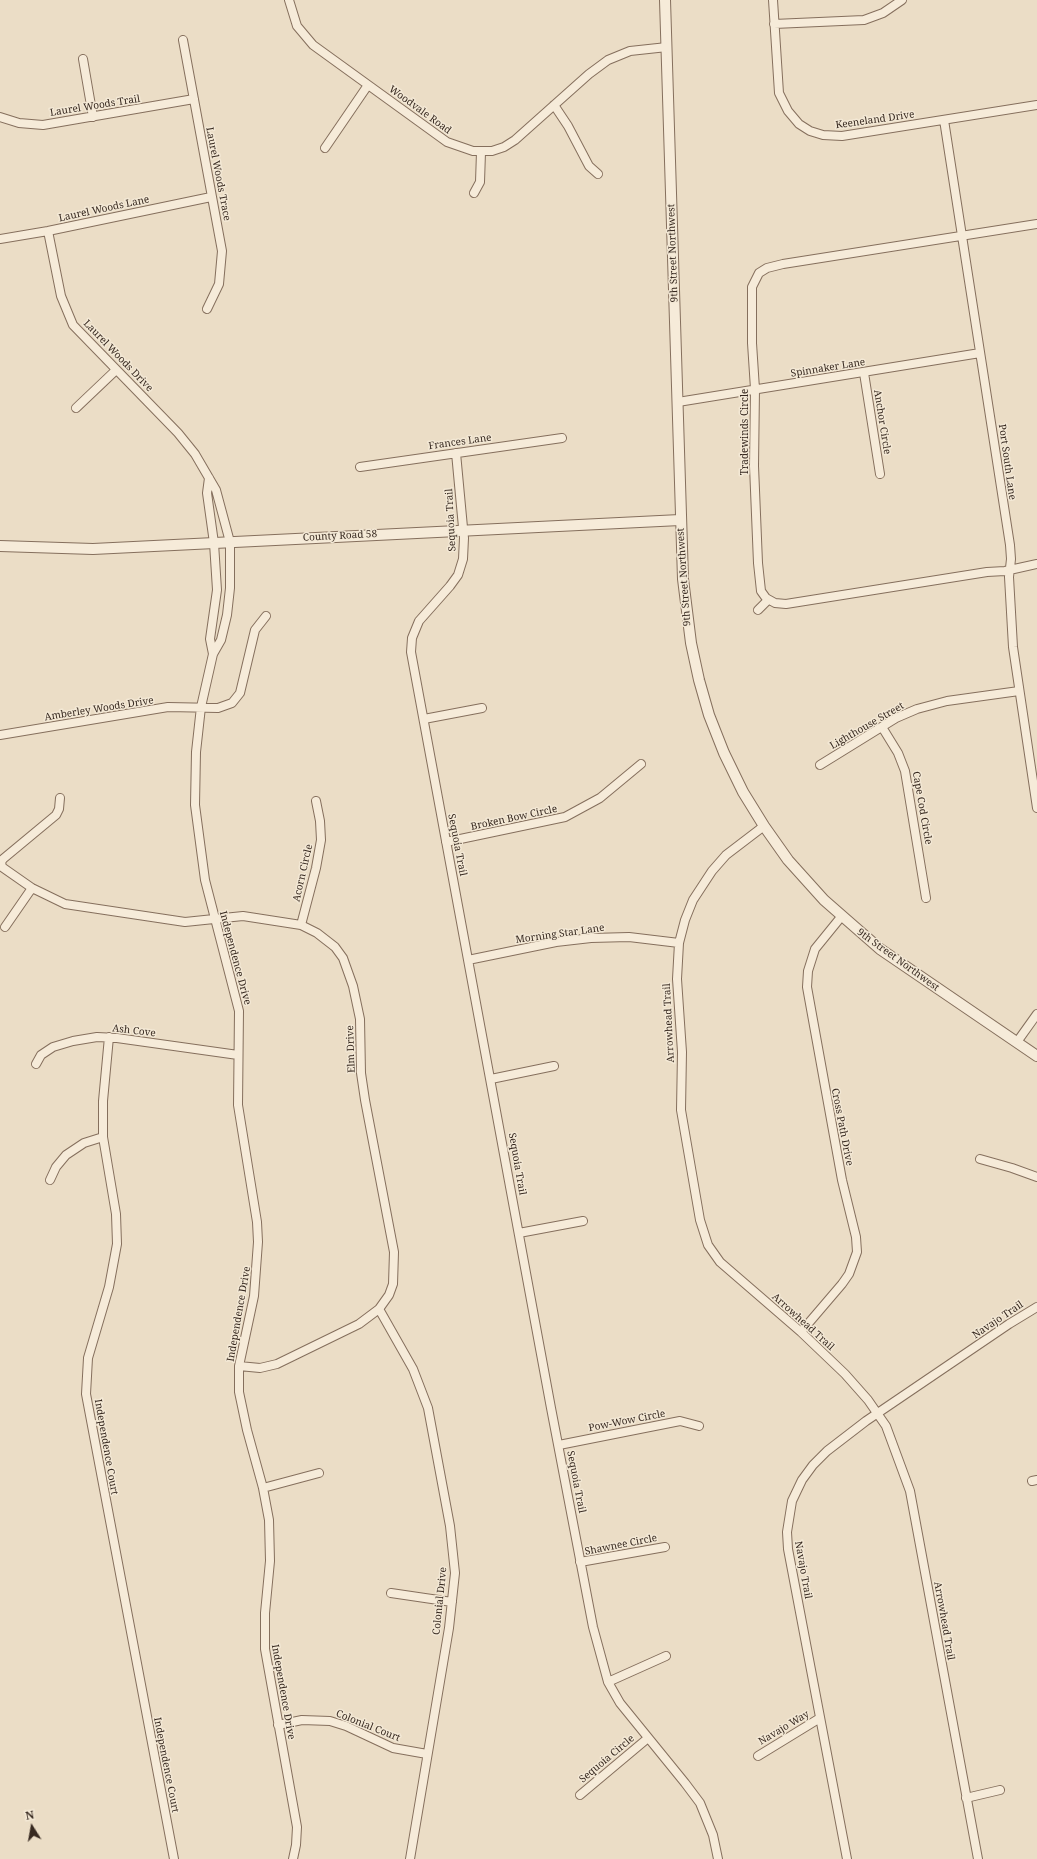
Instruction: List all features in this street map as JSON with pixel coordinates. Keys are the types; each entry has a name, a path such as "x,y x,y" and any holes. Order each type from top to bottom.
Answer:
{"street":[{"name":"Woodvale Road","path":"289,0 297,26 305,37 331,59 447,142 463,149 481,152 504,147 515,140 589,74 612,58 630,50 666,47"},
{"name":"9th Street Northwest","path":"665,0 678,402 680,520 684,601 690,643 709,715 724,753 743,792 764,826 805,880 841,917 880,949 1037,1056"},
{"name":"Keeneland Drive","path":"773,0 779,93 788,111 804,127 823,135 842,136 1037,105"},
{"path":"774,24 864,20 883,13 902,0"},
{"name":"Laurel Woods Trace","path":"183,40 222,258 219,284 206,309"},
{"path":"83,58 93,117"},
{"path":"325,148 368,85"},
{"name":"Laurel Woods Trail","path":"0,117 18,123 43,125 194,99"},
{"path":"554,105 568,126 589,166 598,174"},
{"name":"Port South Lane","path":"944,120 1010,545 1010,610 1037,808"},
{"path":"474,193 480,182 481,152"},
{"name":"Laurel Woods Lane","path":"0,239 48,231 211,197"},
{"name":"Tradewinds Circle","path":"768,600 762,594 759,583 754,466 755,389 752,343 752,287 759,273 767,268 783,264 1037,224"},
{"name":"Laurel Woods Drive","path":"48,231 61,296 68,317 78,330 178,433 196,454 216,490 230,542"},
{"name":"Spinnaker Lane","path":"678,402 980,353"},
{"path":"76,408 116,370"},
{"name":"Anchor Circle","path":"864,373 880,474"},
{"name":"Frances Lane","path":"360,467 562,438"},
{"name":"Sequoia Trail","path":"456,453 463,530 463,559 458,574 450,586 419,621 412,638 412,659 580,1562 597,1646 608,1682 620,1703 700,1803 711,1828 718,1859"},
{"path":"209,478 207,492 214,543"},
{"name":"County Road 58","path":"0,546 74,549 680,520"},
{"name":"Independence Drive","path":"230,542 230,588 227,615 221,640 213,654 201,707 196,752 195,805 201,861 214,918 239,1011 238,1105 258,1242 255,1291 239,1366 239,1392 263,1488 271,1537 265,1613 265,1649 297,1827 296,1845 293,1859"},
{"name":"Independence Drive","path":"213,654 210,639 217,590 214,543"},
{"path":"758,610 768,600 786,604 1037,564"},
{"name":"Amberley Woods Drive","path":"0,735 168,707 218,708 232,703 240,693 255,630 266,616"},
{"name":"Lighthouse Street","path":"820,765 882,727 907,713 927,705 962,698 1020,691"},
{"path":"424,719 482,708"},
{"name":"Cape Cod Circle","path":"882,727 898,753 905,771 926,898"},
{"name":"Broken Bow Circle","path":"446,842 565,817 600,798 641,764"},
{"name":"Elm Drive","path":"60,798 59,809 56,815 1,862 2,867 32,888 56,901 72,905 185,922 247,916 301,925 317,933 340,954 353,986 359,1008 361,1073 395,1260 393,1284 389,1295 379,1309 359,1324 277,1364 260,1368 239,1366"},
{"name":"Acorn Circle","path":"301,925 316,868 321,840 320,821 316,801"},
{"name":"Arrowhead Trail","path":"764,826 738,846 712,871 691,905 679,943 677,979 682,1052 681,1110 684,1135 703,1232 711,1251 720,1262 801,1332 858,1388 886,1426 910,1491 978,1859"},
{"path":"5,927 32,888"},
{"name":"Cross Path Drive","path":"801,1332 846,1279 857,1252 856,1237 842,1180 807,987 808,972 815,949 841,917"},
{"name":"Morning Star Lane","path":"468,960 556,942 591,938 630,937 679,943"},
{"path":"1017,1042 1037,1014"},
{"name":"Ash Cove","path":"36,1064 42,1055 59,1045 87,1039 109,1037 238,1055"},
{"name":"Independence Court","path":"109,1037 103,1137 116,1214 117,1244 109,1288 88,1358 86,1394 174,1859"},
{"path":"491,1079 554,1066"},
{"path":"50,1180 56,1168 66,1155 84,1144 103,1137"},
{"path":"980,1160 1012,1168 1037,1177"},
{"path":"520,1233 583,1221"},
{"name":"Navajo Trail","path":"847,1859 788,1550 787,1532 790,1509 796,1491 813,1465 832,1447 877,1414 1009,1324 1037,1307"},
{"name":"Colonial Drive","path":"379,1309 413,1369 428,1408 453,1544 455,1573 452,1602 410,1859"},
{"name":"Pow-Wow Circle","path":"559,1445 680,1421 698,1426"},
{"path":"263,1488 319,1473"},
{"name":"Shawnee Circle","path":"580,1562 665,1547"},
{"path":"391,1593 452,1602"},
{"path":"608,1682 666,1656"},
{"name":"Navajo Way","path":"758,1756 820,1718"},
{"name":"Colonial Court","path":"278,1724 302,1720 330,1721 346,1726 393,1748 427,1754"},
{"name":"Sequoia Circle","path":"580,1795 648,1738"},
{"path":"966,1798 1000,1790"}]}
